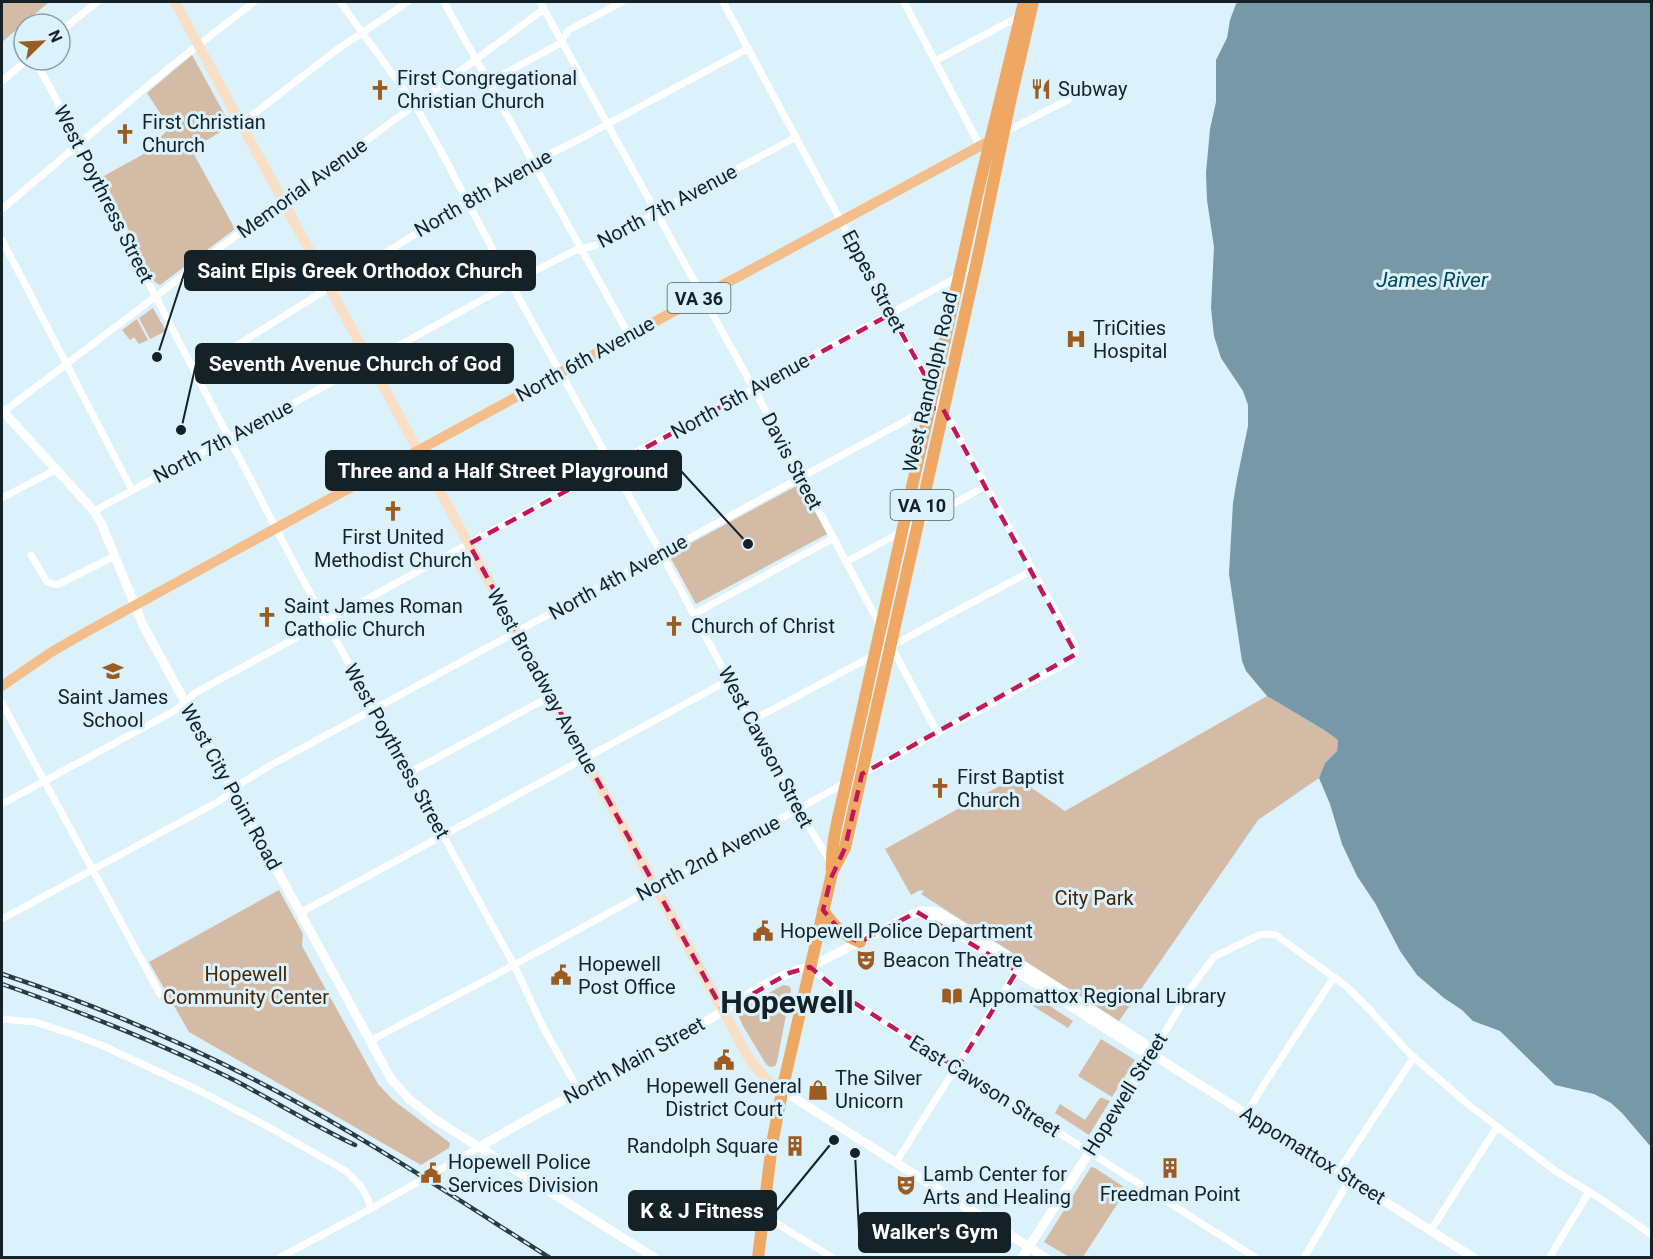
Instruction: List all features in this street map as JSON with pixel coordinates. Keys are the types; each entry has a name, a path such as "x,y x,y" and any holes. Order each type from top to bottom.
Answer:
{"highway":[{"name":"West Randolph Road","path":"810,967 833,867 846,783 958,276 985,143 1023,2"},
{"name":"West Randolph Road","path":"833,867 845,848 1033,2"},
{"path":"823,910 844,935 860,942"},
{"name":"VA 10","path":"758,1257 772,1144 810,967"}],"main road":[{"name":"West Broadway Avenue","path":"175,2 751,1062 758,1072 782,1090"},
{"name":"North 6th Avenue","path":"2,686 53,651 135,605 1003,133"}],"street":[{"path":"72,22 97,2"},
{"path":"2,209 198,45 254,2"},
{"name":"West Cawson Street","path":"340,2 415,105 511,284 694,614 798,809 833,867"},
{"path":"241,124 335,51 408,2"},
{"path":"444,2 629,335"},
{"name":"Davis Street","path":"540,2 754,389 937,732"},
{"path":"489,82 562,41 569,30 622,2"},
{"name":"Eppes Street","path":"723,2 891,314 1073,643 1076,654"},
{"path":"904,2 935,61 985,143"},
{"name":"Memorial Avenue","path":"2,411 544,9"},
{"path":"935,61 1020,16"},
{"name":"North 8th Avenue","path":"194,372 518,170 749,48"},
{"name":"West Poythress Street","path":"40,72 276,529 514,965 544,1029 579,1091"},
{"name":"North 6th Avenue","path":"1003,133 1068,100"},
{"name":"North 7th Avenue","path":"94,511 574,250 596,245 796,137"},
{"path":"2,240 132,490"},
{"name":"North 5th Avenue","path":"2,804 176,710 195,693 891,314 958,276 977,261"},
{"path":"929,408 943,409"},
{"name":"North 4th Avenue","path":"2,919 221,800 243,782 271,765 929,408"},
{"name":"West City Point Road","path":"2,411 94,511 102,525 143,625 391,1079 409,1099 436,1120 655,1257"},
{"path":"2,498 57,469"},
{"path":"846,562 986,486"},
{"path":"694,614 834,538"},
{"path":"31,555 47,582 57,585 115,556"},
{"path":"752,722 1033,570"},
{"name":"North 2nd Avenue","path":"370,1041 514,965 1070,661 1076,654"},
{"path":"300,913 729,680"},
{"path":"409,773 551,696"},
{"path":"2,703 160,994"},
{"name":"North Main Street","path":"480,1147 666,1044 735,1002 789,973 810,967 917,912"},
{"name":"Appomattox Street","path":"917,912 933,918 1019,968 1139,1050 1152,1054 1474,1257"},
{"name":"Hopewell Street","path":"1022,1257 1202,972 1214,957 1259,935 1276,935 1346,986 1414,1057 1470,1106 1557,1172 1652,1234"},
{"name":"East Cawson Street","path":"810,967 850,1000 1256,1257"},
{"path":"896,1162 1019,968"},
{"path":"1247,1113 1334,977"},
{"path":"2,1019 35,1022 72,1034 196,1089 346,1171 361,1186 372,1208"},
{"path":"1338,1172 1414,1057"},
{"path":"782,1090 1046,1257"},
{"path":"1431,1230 1497,1127"},
{"path":"279,1257 480,1147"},
{"path":"1304,1257 1350,1179"},
{"path":"1549,1257 1589,1191"},
{"path":"763,1215 833,1257"}],"highlighted area":[{"path":"891,314 933,390 929,408 943,409 1076,654 862,774 845,848 831,878 823,910 844,935 860,942 917,912 1017,971 957,1068 850,1000 810,967 789,973 723,1011 469,544"}],"green space":[{"path":"2,2 49,2 37,12 12,12 12,33 2,42"},
{"path":"192,55 231,126 191,149 235,229 160,285 155,282 102,177 142,155 170,128 147,93"},
{"path":"153,308 166,331 150,339 139,318"},
{"path":"137,319 148,340 139,344 134,337 130,340 122,330"},
{"path":"800,484 827,534 696,604 669,555"},
{"name":"City Park","path":"1267,696 1338,740 1337,751 1325,763 1319,778 1258,820 1119,1021 921,894 924,891 920,890 911,895 885,849 1016,777 1065,811"},
{"name":"Hopewell Community Center","path":"279,890 303,934 302,946 378,1084 393,1100 450,1143 449,1148 421,1165 189,1032 149,962"},
{"path":"783,985 791,989 777,1062 775,1066 770,1067 743,1026 739,1014 744,1007"},
{"path":"1022,988 1073,1021 1068,1028 1017,996"},
{"path":"1101,1039 1135,1060 1112,1097 1078,1076"},
{"path":"1100,1098 1110,1101 1089,1135 1055,1113 1060,1104 1085,1120"},
{"path":"1091,1167 1127,1189 1083,1257 1069,1257 1044,1242"}],"water":[{"name":"James River","path":"1239,2 1651,2 1651,1147 1611,1103 1594,1094 1555,1085 1500,1031 1473,1021 1417,975 1400,951 1375,903 1357,876 1342,844 1330,804 1319,778 1325,763 1337,751 1338,740 1267,696 1246,671 1242,661 1229,574 1233,503 1248,426 1248,405 1243,391 1221,358 1214,336 1211,308 1214,247 1207,200 1206,173 1210,129 1216,102 1216,60 1227,38 1230,20"}],"railway":[{"path":"2,974 79,1001 155,1032 266,1086 365,1141 550,1258"},
{"path":"2,984 177,1053 234,1080 355,1145"}],"place":[{"name":"Subway","path":"1041,89"},
{"name":"First Congregational Christian Church","path":"380,90"},
{"name":"First Christian Church","path":"125,134"},
{"name":"TriCities Hospital","path":"1076,339"},
{"name":"Saint Elpis Greek Orthodox Church","path":"157,357"},
{"name":"Seventh Avenue Church of God","path":"181,430"},
{"name":"First United Methodist Church","path":"393,511"},
{"name":"Three and a Half Street Playground","path":"748,544"},
{"name":"Saint James Roman Catholic Church","path":"267,617"},
{"name":"Church of Christ","path":"674,626"},
{"name":"Saint James School","path":"113,671"},
{"name":"First Baptist Church","path":"940,788"},
{"name":"Hopewell Police Department","path":"763,931"},
{"name":"Beacon Theatre","path":"866,960"},
{"name":"Hopewell Post Office","path":"561,975"},
{"name":"Appomattox Regional Library","path":"952,996"},
{"name":"Hopewell General District Court","path":"724,1060"},
{"name":"The Silver Unicorn","path":"818,1090"},
{"name":"K & J Fitness","path":"834,1140"},
{"name":"Randolph Square","path":"795,1146"},
{"name":"Walker's Gym","path":"855,1153"},
{"name":"Freedman Point","path":"1170,1168"},
{"name":"Hopewell Police Services Division","path":"431,1173"},
{"name":"Lamb Center for Arts and Healing","path":"906,1185"}],"district":[{"name":"Hopewell","path":"787,1002"}]}
